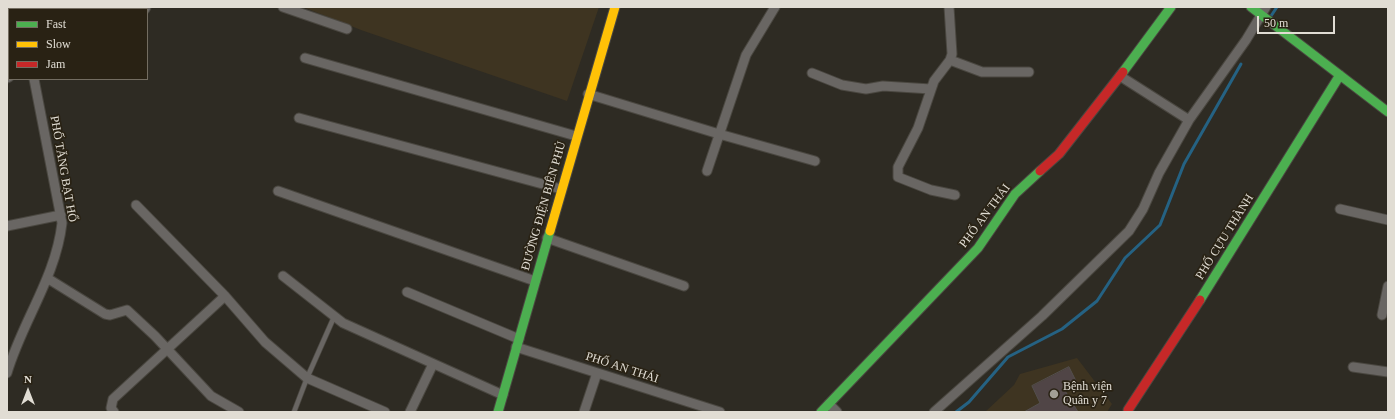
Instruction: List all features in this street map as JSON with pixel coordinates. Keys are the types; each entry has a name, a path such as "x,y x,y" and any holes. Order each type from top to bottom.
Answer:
{"street":[{"path":"283,7 347,29"},
{"name":"ĐƯỜNG ĐIỆN BIÊN PHỦ","path":"498,412 588,94 615,7"},
{"path":"707,171 746,55 775,7"},
{"path":"949,7 952,54 950,60 934,81 918,128 898,167 898,177 931,190 955,195"},
{"name":"PHỐ AN THÁI","path":"821,412 978,248 1015,194 1059,154 1172,7"},
{"path":"1252,7 1264,11 1340,75 1388,112"},
{"path":"934,412 1042,316 1129,231 1143,209 1159,173 1189,120 1219,80 1264,11"},
{"path":"305,58 576,136"},
{"path":"950,60 982,72 1029,72"},
{"path":"812,73 842,85 866,89 883,86 931,89"},
{"name":"PHỐ CỰU THÀNH","path":"1128,410 1188,319 1340,75"},
{"path":"1120,76 1189,120"},
{"name":"PHỐ TĂNG BẠT HỔ","path":"7,373 10,351 47,278 59,245 61,215 34,80"},
{"path":"588,94 719,134 815,161"},
{"path":"299,118 561,189"},
{"path":"278,191 535,280"},
{"path":"136,205 220,293 225,296 265,342 306,378 385,412"},
{"path":"1340,210 1388,220"},
{"path":"7,226 61,215"},
{"path":"547,238 684,286"},
{"path":"283,276 334,317 503,395"},
{"path":"47,278 106,314 110,315 127,310 168,350 211,396 239,412"},
{"path":"1382,315 1388,286"},
{"name":"PHỐ AN THÁI","path":"407,292 517,343 597,373 720,412"},
{"path":"114,412 110,408 113,399 225,296"},
{"path":"410,412 433,364"},
{"path":"1353,367 1388,372"},
{"path":"584,412 597,373"},
{"path":"829,404 837,412"}],"lane":[{"path":"294,412 306,378 334,317"}],"shaded area":[{"path":"303,7 599,7 567,101 361,30"},
{"name":"Bệnh viện Quân y 7","path":"1077,358 1112,404 1107,412 985,412 1014,385 1020,374"}],"building":[{"path":"1069,367 1077,383 1064,389 1078,412 1024,412 1040,403 1032,386"}],"waterway":[{"path":"1271,16 1277,7"},
{"path":"956,412 969,402 1008,357 1062,329 1097,301 1125,258 1160,225 1184,164 1241,64"}],"traffic: fast":[{"path":"1123,72 1171,7"},
{"path":"1251,7 1388,112"},
{"path":"1200,300 1340,75"},
{"path":"821,412 978,248 1015,194 1040,171"},
{"path":"498,412 550,231"}],"traffic: slow":[{"path":"550,231 615,7"}],"traffic: jam":[{"path":"1040,171 1059,154 1123,72"},
{"path":"1128,410 1200,300"}],"place":[{"name":"Bệnh viện Quân y 7","path":"1054,394"}]}
